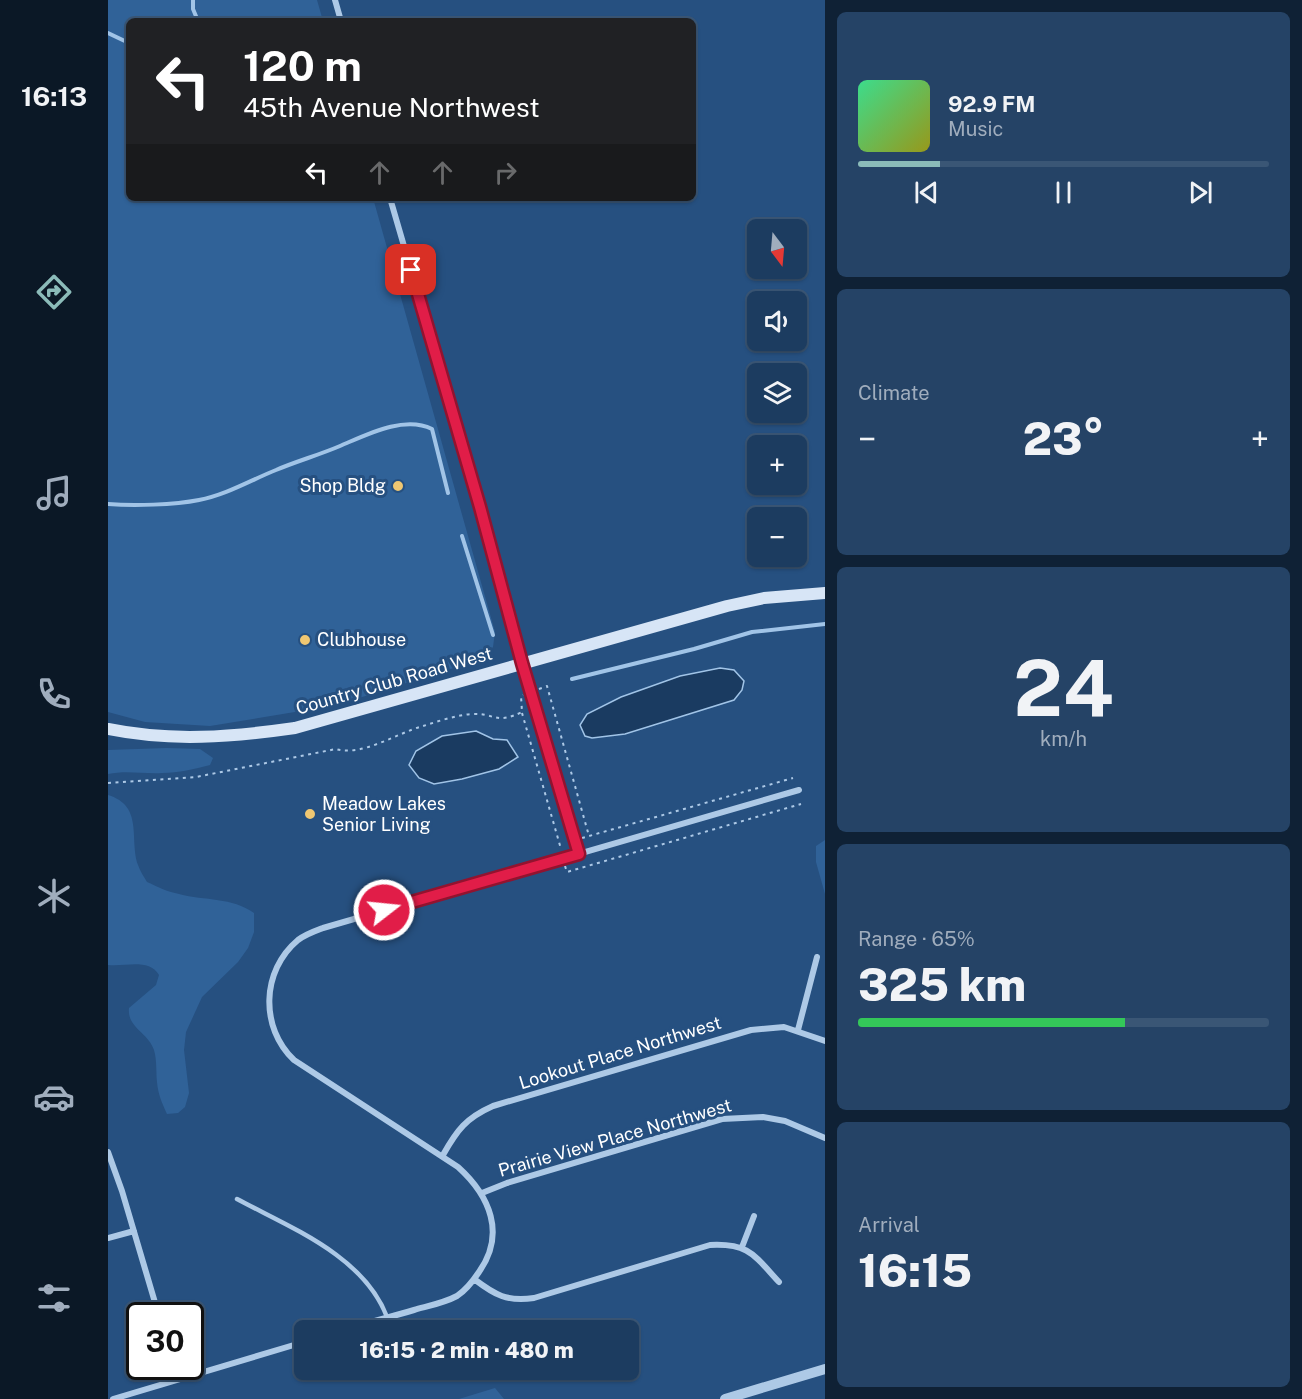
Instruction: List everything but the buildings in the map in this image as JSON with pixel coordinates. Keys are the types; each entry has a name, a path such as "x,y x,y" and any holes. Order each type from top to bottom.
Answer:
{"main road":[{"name":"Country Club Road West","path":"108,729 130,734 172,738 251,734 295,728 727,606 764,598 825,593"}],"street":[{"path":"336,0 340,18"},
{"path":"391,201 480,507 522,663 579,854"},
{"path":"377,1320 459,1295 474,1279 487,1259 493,1234 490,1212 482,1193 469,1177 443,1155 294,1060 284,1051 274,1033 268,997 282,959 299,939 323,928 799,790"},
{"path":"798,1030 817,957"},
{"name":"Lookout Place Northwest","path":"443,1155 462,1125 477,1113 493,1106 750,1030 784,1027 825,1041"},
{"name":"Prairie View Place Northwest","path":"482,1193 507,1183 722,1119 763,1117 785,1120 825,1137"},
{"path":"108,1152 155,1302"},
{"path":"742,1247 754,1216"},
{"path":"108,1238 134,1231"},
{"path":"474,1279 506,1299 534,1298 710,1245 726,1244 742,1247 755,1256 779,1282"},
{"path":"204,1371 294,1345"},
{"path":"724,1399 825,1369"},
{"path":"112,1399 175,1380"}],"lane":[{"path":"237,1199 322,1246 342,1260 375,1293 387,1317"}],"path":[{"path":"559,844 522,712 521,696 547,686 589,836 793,778"},
{"path":"108,783 196,777 336,749 347,753 363,749 409,730 453,718 475,714 496,719 509,718 522,712"},
{"path":"567,872 801,804"}],"shaded area":[{"path":"108,0 317,0 322,18 126,18 126,201 374,201 495,632 493,647 482,659 337,705 210,726 145,722 108,712"},
{"path":"720,668 734,670 744,681 742,690 734,700 625,734 592,738 585,736 580,725 587,714 621,697 680,676"},
{"path":"476,731 493,739 507,740 518,757 499,769 434,784 419,778 409,765 416,751 442,736"},
{"path":"200,749 213,758 210,765 180,772 108,774 108,750"},
{"path":"108,795 119,800 127,807 131,815 138,865 147,882 175,893 237,904 254,913 254,932 248,948 238,962 202,997 186,1032 184,1050 189,1093 185,1107 178,1113 167,1114 158,1091 154,1050 129,1015 129,1008 156,985 159,975 155,970 143,965 108,965"},
{"path":"825,840 825,894 816,862 816,846"},
{"path":"495,1388 504,1399 459,1399"}],"waterway":[{"path":"193,0 193,9 197,18"},
{"path":"108,33 126,42"},
{"path":"108,504 166,504 209,498 373,432 409,424 432,429 448,493"},
{"path":"462,536 493,635"},
{"path":"572,679 752,632 825,624"}],"place":[{"name":"Shop Bldg","path":"398,486"},
{"name":"Clubhouse","path":"305,640"},
{"name":"Meadow Lakes Senior Living","path":"310,814"}],"route":[{"path":"384,910 579,854 522,663 480,507 411,270"}]}
